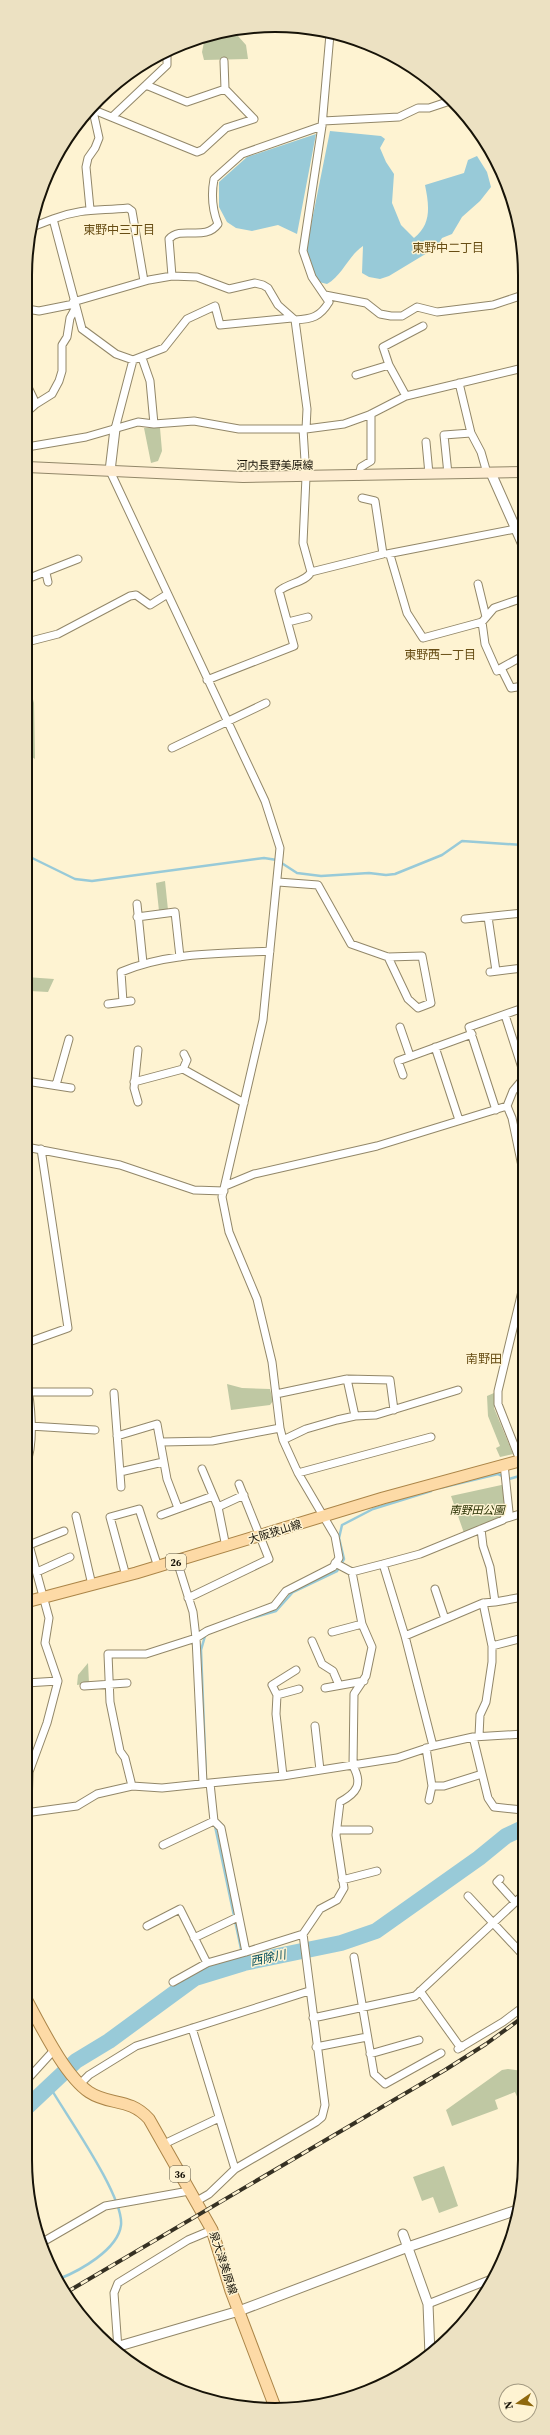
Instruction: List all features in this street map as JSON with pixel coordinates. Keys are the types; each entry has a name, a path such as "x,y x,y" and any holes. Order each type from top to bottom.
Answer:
{"main road":[{"name":"河内長野美原線","path":"32,467 243,477 518,472"},
{"name":"大阪狭山線","path":"32,1601 158,1567 261,1537 383,1498 518,1461"},
{"name":"泉大津美原線","path":"32,2009 56,2051 78,2081 98,2097 123,2102 142,2111 164,2144 212,2230 239,2311 273,2403"}],"street":[{"path":"52,220 74,305 82,329 116,354 133,360 142,358 164,348 187,319 215,306 220,325 312,319 322,313 329,302 312,277 302,251 323,123 330,38"},
{"path":"112,117 167,65 167,58"},
{"path":"96,111 197,152 202,150 226,128 254,119 225,89 224,61"},
{"path":"146,85 187,102 225,89"},
{"path":"172,276 169,239 172,235 183,233 199,234 216,228 218,224 214,212 214,179 242,154 323,123 399,117 418,108 429,108 446,102"},
{"path":"90,209 86,167 88,158 95,148 99,138 94,113"},
{"path":"38,225 70,213 90,209 128,208 132,211 144,281"},
{"path":"32,310 40,311 74,305 144,281 172,276 197,277 229,289 255,283 268,288 278,305 294,319 307,409 304,429 306,476 303,543 311,572"},
{"path":"324,295 366,303 380,314 392,316 402,316 417,307 437,312 493,305 518,297"},
{"path":"32,408 52,394 59,381 62,371 62,345 67,337 74,305"},
{"path":"406,396 389,365 382,347 423,326"},
{"path":"142,358 150,381 154,424"},
{"path":"132,1786 125,1758 120,1751 110,1702 108,1654 146,1654 196,1638 207,1631 274,1606 286,1591 333,1567 339,1558 335,1536 326,1517 298,1473 284,1440 280,1428 272,1362 257,1299 229,1232 223,1212 225,1188 263,1020 280,862 279,842 265,802 166,595 110,471 115,429 133,360"},
{"path":"356,374 389,365"},
{"path":"32,447 86,437 138,422 154,424 194,421 239,429 304,429 344,424 371,414 406,396 518,369"},
{"path":"207,680 294,646 280,591 284,587 309,576 311,572 433,544 518,531 471,433 459,383"},
{"path":"32,396 36,404"},
{"path":"359,476 361,468 371,461 371,414"},
{"path":"448,474 444,435 471,433"},
{"path":"426,442 429,474"},
{"path":"362,498 375,501 386,554 407,613 423,638 484,619 494,608 518,600"},
{"path":"32,578 78,559"},
{"path":"46,573 48,582"},
{"path":"478,584 484,619 485,644 497,671"},
{"path":"32,641 58,634 130,596 136,595 150,605 166,595"},
{"path":"288,622 308,617"},
{"path":"518,659 501,668 512,688 518,687"},
{"path":"172,748 266,704"},
{"path":"278,882 318,885 352,944 388,957 422,956 431,1003 418,1008 408,999 388,957"},
{"path":"137,904 137,917 143,963"},
{"path":"137,917 175,912 180,957"},
{"path":"464,919 518,914"},
{"path":"488,917 493,972 518,969"},
{"path":"123,1002 121,972 143,963 180,957 270,951"},
{"path":"108,1004 131,1001"},
{"path":"496,1110 470,1027 518,1010"},
{"path":"504,1015 518,1056"},
{"path":"400,1027 410,1056"},
{"path":"403,1075 398,1061 472,1034"},
{"path":"56,1085 69,1039"},
{"path":"434,1047 459,1120"},
{"path":"138,1050 134,1082 138,1102"},
{"path":"183,1069 186,1060 184,1054"},
{"path":"134,1082 183,1069 244,1104"},
{"path":"32,1082 71,1088"},
{"path":"518,1085 512,1092 507,1106 512,1118 518,1147"},
{"path":"32,1148 120,1165 194,1190 225,1188 254,1174 377,1146 507,1106"},
{"path":"32,1341 68,1328 41,1149"},
{"path":"518,1308 498,1392 498,1404 518,1453"},
{"path":"276,1394 347,1379 390,1380 394,1410"},
{"path":"347,1379 355,1416"},
{"path":"284,1440 306,1430 355,1416 376,1415 458,1390"},
{"path":"32,1392 89,1392"},
{"path":"114,1393 121,1487"},
{"path":"117,1436 157,1424 162,1442 163,1462 167,1479 178,1508"},
{"path":"32,1426 95,1430"},
{"path":"162,1442 212,1441 280,1428"},
{"path":"298,1473 431,1437"},
{"path":"120,1472 163,1462"},
{"path":"503,1520 509,1512 504,1464"},
{"path":"202,1469 218,1507 226,1547"},
{"path":"188,1598 269,1559 240,1484"},
{"path":"218,1507 244,1495"},
{"path":"161,1515 213,1496"},
{"path":"126,1576 110,1517 139,1509 158,1567"},
{"path":"335,1563 352,1572 383,1564 420,1554 518,1515"},
{"path":"76,1516 92,1585"},
{"path":"481,1529 483,1546 493,1582 495,1602"},
{"path":"32,1544 64,1531"},
{"path":"32,1555 49,1618 45,1643 58,1681 47,1723 32,1764"},
{"path":"37,1572 70,1557"},
{"path":"177,1561 188,1598 196,1638 206,1783 214,1821 221,1828 246,1952"},
{"path":"383,1564 405,1636 430,1747 432,1786 429,1800"},
{"path":"195,2202 210,2194 235,2169 307,2128 322,2117 325,2105 316,2047 303,1936 320,1909 337,1900 344,1888 337,1830 340,1802 352,1796 357,1788 358,1775 354,1766 354,1694 364,1680 372,1647 362,1624 352,1572"},
{"path":"435,1589 445,1619"},
{"path":"405,1636 483,1604 518,1598"},
{"path":"483,1604 492,1646 492,1662 486,1702 480,1715 476,1737 482,1774 488,1798 494,1807 518,1809"},
{"path":"332,1632 362,1624"},
{"path":"492,1646 518,1639"},
{"path":"312,1641 322,1664 334,1671 340,1685"},
{"path":"283,1776 276,1714 277,1695 272,1685 296,1670"},
{"path":"325,1688 364,1680"},
{"path":"32,1683 58,1681"},
{"path":"84,1686 127,1683"},
{"path":"277,1695 299,1689"},
{"path":"315,1726 320,1770"},
{"path":"32,1812 77,1806 97,1794 132,1786 162,1788 283,1776 397,1758 430,1747 476,1737 518,1734"},
{"path":"432,1786 444,1786 482,1774"},
{"path":"163,1845 214,1821"},
{"path":"337,1830 369,1830"},
{"path":"342,1880 377,1871"},
{"path":"500,1879 497,1882 515,1902"},
{"path":"468,1896 518,1950"},
{"path":"313,2018 408,1999 420,1991 518,1899"},
{"path":"147,1926 180,1909 207,1963"},
{"path":"194,1938 238,1917"},
{"path":"173,1982 207,1963 303,1936"},
{"path":"354,1957 374,2074 385,2084 441,2054"},
{"path":"78,2081 136,2046 309,1991"},
{"path":"420,1991 460,2048 518,2009"},
{"path":"192,2028 235,2169"},
{"path":"316,2047 367,2037"},
{"path":"370,2054 419,2040"},
{"path":"32,2075 56,2051"},
{"path":"164,2144 219,2118"},
{"path":"46,2240 105,2206 189,2191"},
{"path":"120,2347 239,2311 408,2248 512,2212"},
{"path":"117,2345 114,2293 118,2283 188,2240 212,2230"},
{"path":"403,2234 428,2304 430,2347"},
{"path":"428,2304 485,2281"}],"green space":[{"path":"238,36 246,45 248,59 204,60 202,52 204,43"},
{"path":"144,428 160,428 162,451 158,461 151,463"},
{"path":"32,696 34,703 35,759 32,757"},
{"path":"165,881 168,910 159,911 156,883"},
{"path":"32,977 54,979 48,992 32,991"},
{"path":"227,1384 242,1388 270,1389 273,1401 270,1405 231,1410"},
{"path":"494,1393 494,1408 513,1454 500,1457 496,1448 500,1446 488,1416 487,1396"},
{"name":"南野田公園","path":"506,1484 509,1512 503,1520 464,1533 451,1496"},
{"path":"88,1663 89,1683 77,1685 78,1675"},
{"path":"502,2070 518,2070 518,2099 515,2092 495,2100 498,2109 452,2126 446,2110"},
{"path":"444,2166 458,2206 439,2213 433,2197 422,2201 413,2177"}],"water":[{"path":"330,131 381,136 385,139 380,148 386,162 394,174 392,203 401,225 414,238 424,227 428,214 428,200 425,185 464,173 468,160 477,156 487,172 491,187 480,201 462,217 452,234 442,238 437,247 389,276 380,279 369,277 362,273 363,246 353,255 333,280 327,284 319,282 314,273 306,250"},
{"path":"316,134 297,234 278,225 252,231 236,228 227,222 219,207 219,182 247,157"}],"waterway":[{"path":"32,858 75,879 92,881 264,858 277,860 297,873 321,876 369,873 386,875 395,874 442,855 462,841 518,845"},
{"path":"440,1488 498,1474 509,1479 518,1476"},
{"path":"245,1620 276,1611 293,1592 337,1571 344,1559 339,1538 342,1525 373,1509 431,1491"},
{"path":"205,1636 201,1650 206,1780"},
{"path":"215,1826 244,1963"},
{"name":"西除川","path":"32,2102 76,2061 109,2041 195,1978 244,1963 341,1943 376,1931 479,1858 506,1836 518,1830"},
{"path":"50,2087 104,2176 119,2212 121,2225 113,2243 105,2251 87,2265 63,2277"}],"railway":[{"path":"70,2290 445,2070 486,2044 518,2021"}],"district":[{"name":"東野中三丁目","path":"119,230"},
{"name":"東野中二丁目","path":"448,248"},
{"name":"東野西一丁目","path":"440,655"},
{"name":"南野田","path":"484,1359"}]}
